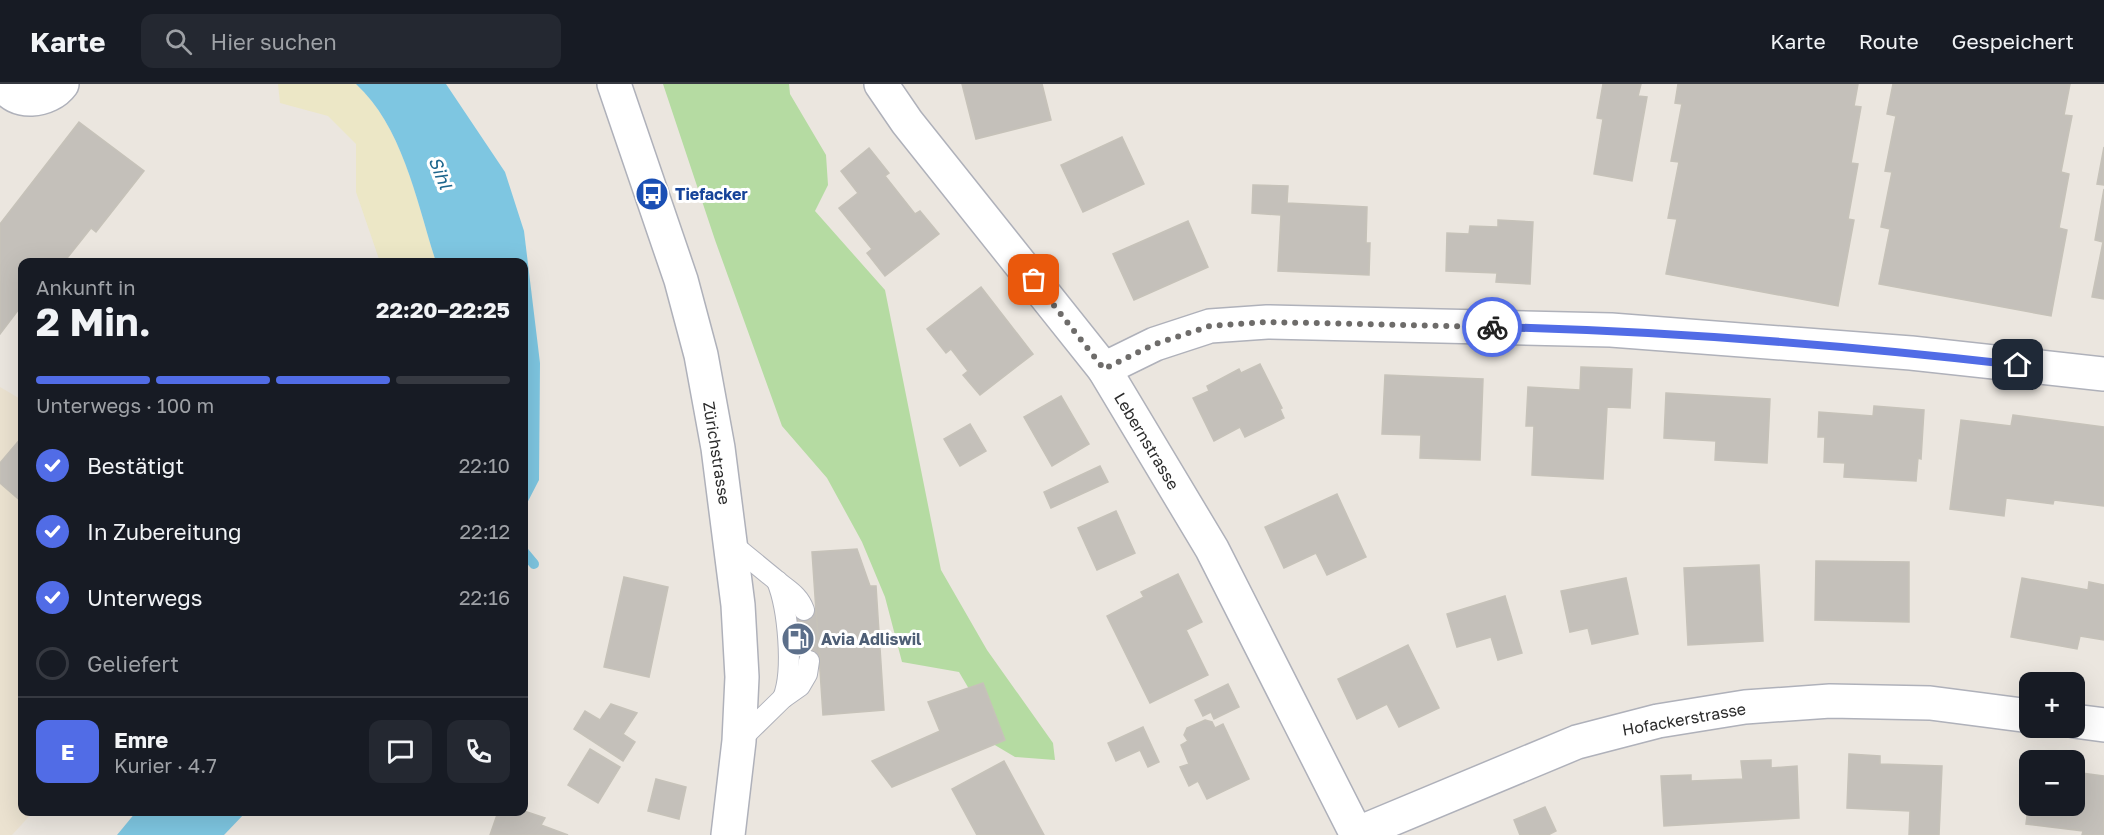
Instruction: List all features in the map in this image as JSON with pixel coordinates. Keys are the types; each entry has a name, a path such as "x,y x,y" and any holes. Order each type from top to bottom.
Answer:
{"street":[{"path":"4,84 8,91 23,99 40,98 54,93 62,84"},
{"name":"Zürichstrasse","path":"614,84 681,280 701,355 718,448 732,544 742,677 739,741 728,835"},
{"name":"Lebernstrasse","path":"880,84 907,122 1104,369 1212,549 1356,835"},
{"path":"1104,369 1155,344 1210,326 1267,322 1611,330 1911,353 2104,374"},
{"name":"Hofackerstrasse","path":"1356,835 1577,742 1658,721 1745,707 1830,701 1930,703 2019,715"},
{"path":"2085,722 2104,725"}],"lane":[{"path":"732,544 790,590 801,602 804,610"},
{"path":"777,581 785,611 789,662 788,686 783,698"},
{"path":"739,741 783,698 800,686 807,674 809,661"}],"shaded area":[{"path":"0,387 18,398 18,816 29,816 12,835 0,835"}],"green space":[{"path":"663,84 789,84 790,94 826,155 828,185 815,211 885,290 941,570 987,650 1053,743 1055,760 1015,757 983,738 979,706 959,672 902,662 885,597 862,542 827,478 782,426 715,240"}],"sand":[{"path":"278,84 356,84 386,122 397,144 415,191 435,258 379,258 356,192 356,144 328,116 280,103"}],"water":[{"name":"Sihl","path":"356,84 446,84 505,172 524,231 527,258 435,258 415,191 397,144 386,122"},
{"path":"528,264 540,363 539,480 528,501"},
{"path":"133,816 242,816 224,835 117,835"}],"building":[{"path":"962,84 1042,84 1051,120 976,139"},
{"path":"1603,84 1641,84 1638,96 1647,97 1632,181 1594,174 1603,119 1597,118"},
{"path":"1678,84 1858,84 1854,106 1861,107 1851,163 1858,164 1848,219 1854,220 1838,306 1666,274 1677,219 1668,218 1679,162 1671,161 1682,104 1675,103"},
{"path":"1893,84 2070,84 2064,115 2072,116 2061,172 2069,174 2059,228 2067,230 2051,316 1879,284 1890,229 1881,227 1892,172 1885,171 1896,116 1887,114"},
{"path":"79,122 144,171 96,232 91,228 67,258 18,258 18,310 0,334 0,224"},
{"path":"1122,137 1144,184 1083,212 1061,165"},
{"path":"2104,147 2104,185 2097,184"},
{"path":"869,148 889,173 885,176 915,214 920,211 939,234 885,276 867,253 872,249 839,208 858,193 841,171"},
{"path":"1253,185 1288,186 1287,203 1367,207 1366,243 1370,243 1369,275 1278,271 1281,215 1252,213"},
{"path":"2104,189 2104,299 2092,297 2103,242 2095,240"},
{"path":"1498,220 1533,222 1530,284 1496,282 1497,273 1446,271 1447,233 1469,234 1470,226 1498,227"},
{"path":"1188,221 1208,267 1134,300 1113,254"},
{"path":"981,287 1033,354 980,395 963,375 968,371 951,349 946,353 927,329"},
{"path":"1260,364 1282,408 1280,409 1284,418 1245,437 1240,427 1214,441 1193,398 1209,391 1207,386 1239,369 1241,373"},
{"path":"1581,367 1632,369 1630,408 1607,407 1603,479 1532,475 1534,426 1526,426 1528,387 1580,390"},
{"path":"1385,375 1483,379 1480,460 1420,458 1421,435 1382,434"},
{"path":"1666,393 1770,399 1767,463 1715,460 1716,441 1664,438"},
{"path":"1061,396 1089,444 1052,466 1024,417"},
{"path":"1874,406 1924,410 1921,459 1918,458 1916,481 1844,477 1845,463 1824,462 1825,437 1818,437 1819,412 1873,416"},
{"path":"2013,415 2104,427 2104,506 2054,500 2053,504 2006,498 2004,516 1950,509 1961,420 2011,426"},
{"path":"970,424 986,451 960,466 944,439"},
{"path":"18,442 18,499 0,483 0,463"},
{"path":"1100,466 1108,482 1051,508 1044,492"},
{"path":"1337,494 1366,557 1327,575 1316,553 1284,568 1265,527"},
{"path":"1116,511 1135,553 1097,570 1078,528"},
{"path":"857,549 870,586 876,586 884,710 823,715 812,552"},
{"path":"1816,561 1909,562 1909,622 1815,620"},
{"path":"1759,565 1763,641 1688,645 1684,568"},
{"path":"1178,574 1202,622 1186,630 1208,675 1150,703 1107,616 1144,597 1141,592"},
{"path":"624,577 668,587 649,677 604,667"},
{"path":"1626,578 1638,634 1592,644 1588,628 1570,632 1561,591"},
{"path":"2022,578 2088,590 2089,582 2104,585 2104,640 2080,636 2077,649 2011,637"},
{"path":"1505,596 1522,653 1498,660 1491,637 1457,647 1447,614"},
{"path":"816,609 820,660 791,663 787,611"},
{"path":"1408,645 1439,708 1399,727 1387,704 1357,719 1338,679"},
{"path":"983,683 1005,740 892,787 872,761 940,731 928,702"},
{"path":"1228,684 1239,707 1214,719 1211,712 1203,716 1195,700"},
{"path":"611,704 637,713 623,734 635,742 623,761 574,729 585,711 600,720"},
{"path":"1205,720 1212,722 1215,728 1223,724 1249,779 1207,799 1198,781 1189,786 1180,767 1189,764 1181,745 1188,741 1184,735 1187,728"},
{"path":"1143,727 1159,762 1148,767 1140,750 1116,761 1108,743"},
{"path":"590,749 620,767 598,803 568,785"},
{"path":"1849,754 1880,756 1880,764 1942,766 1939,835 1909,835 1910,811 1847,808"},
{"path":"1771,760 1771,768 1797,766 1799,818 1664,826 1661,776 1691,775 1691,781 1743,779 1741,761"},
{"path":"1004,761 1044,835 977,835 952,789"},
{"path":"2085,773 2104,776 2104,835 2082,835 2083,831 2026,824 2027,816 2085,816"},
{"path":"656,779 686,787 679,819 648,811"},
{"path":"1545,807 1556,831 1548,835 1520,835 1514,820"},
{"path":"528,812 545,818 541,825 568,835 490,835 497,816 528,816"}],"waterway":[{"path":"528,557 534,564"}],"way so far":[{"path":"1034,280 1104,369 1155,344 1210,326 1267,322 1492,327"}],"place":[{"name":"Tiefacker","path":"652,194"},
{"name":"Avia Adliswil","path":"798,639"}],"route":[{"path":"1492,327 1611,330 1911,353 2018,365"}]}
